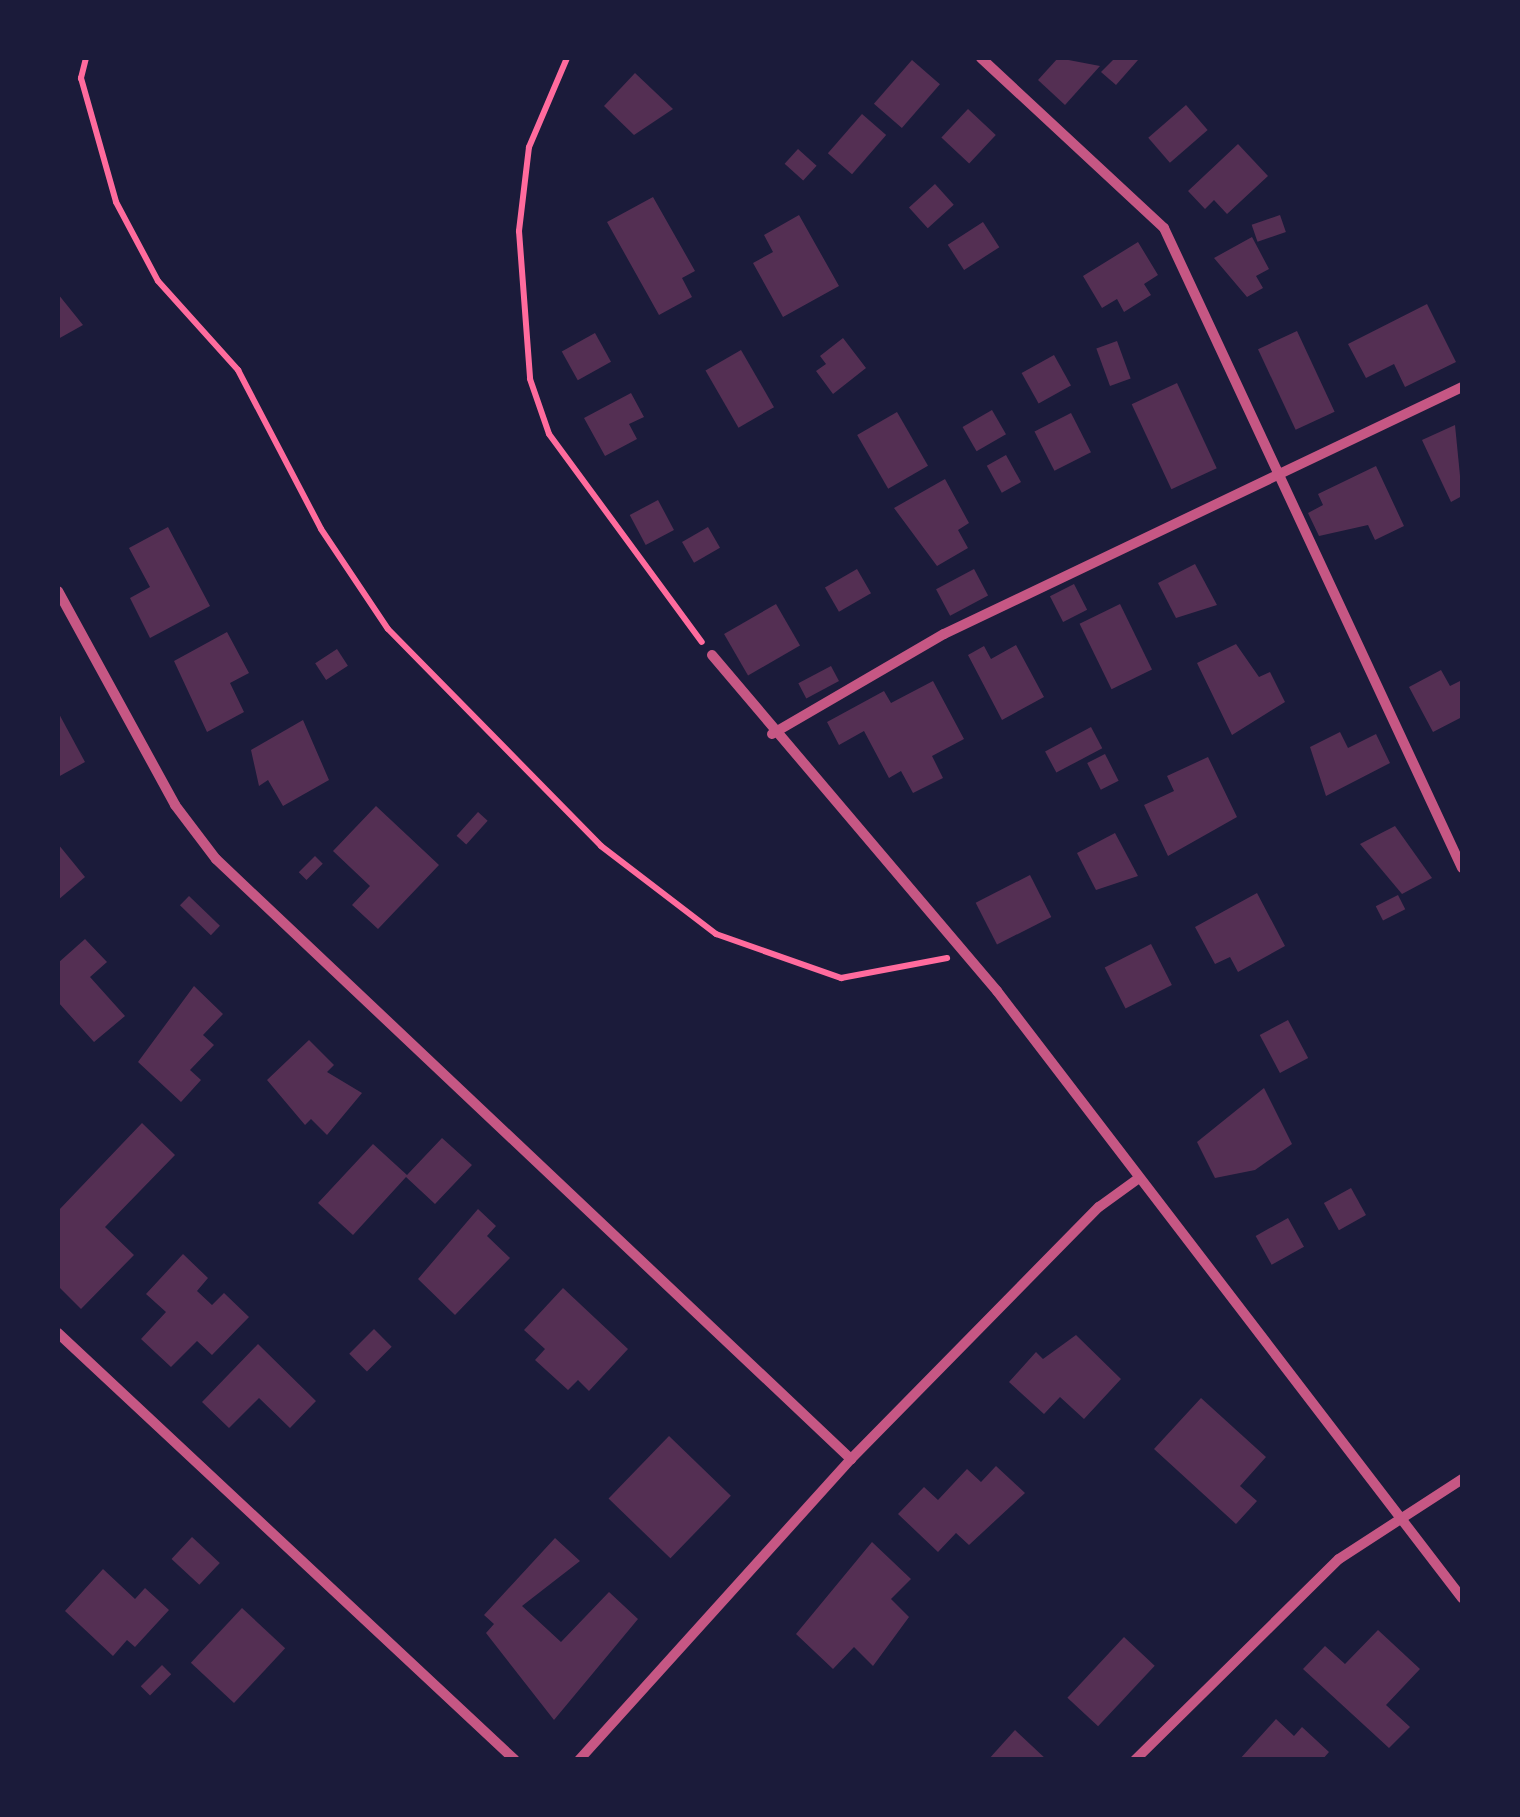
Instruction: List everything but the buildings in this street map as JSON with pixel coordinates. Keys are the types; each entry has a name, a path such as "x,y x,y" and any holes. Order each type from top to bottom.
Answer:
{"street":[{"path":"981,58 1164,228 1274,472 1462,868"},
{"path":"772,734 944,634 1274,472 1462,387"},
{"path":"58,591 175,805 216,859 851,1459"},
{"path":"712,655 772,734 964,956 1402,1512 1462,1598"},
{"path":"580,1760 851,1459 1139,1178"},
{"path":"58,1333 515,1760"},
{"path":"1135,1760 1339,1559 1402,1512 1462,1479"}],"path":[{"path":"86,58 81,78 116,202 158,281 238,370 320,530 400,642 601,846 716,934 842,978 964,956"},
{"path":"567,58 529,147 519,231 530,380 549,434 712,655"}]}
